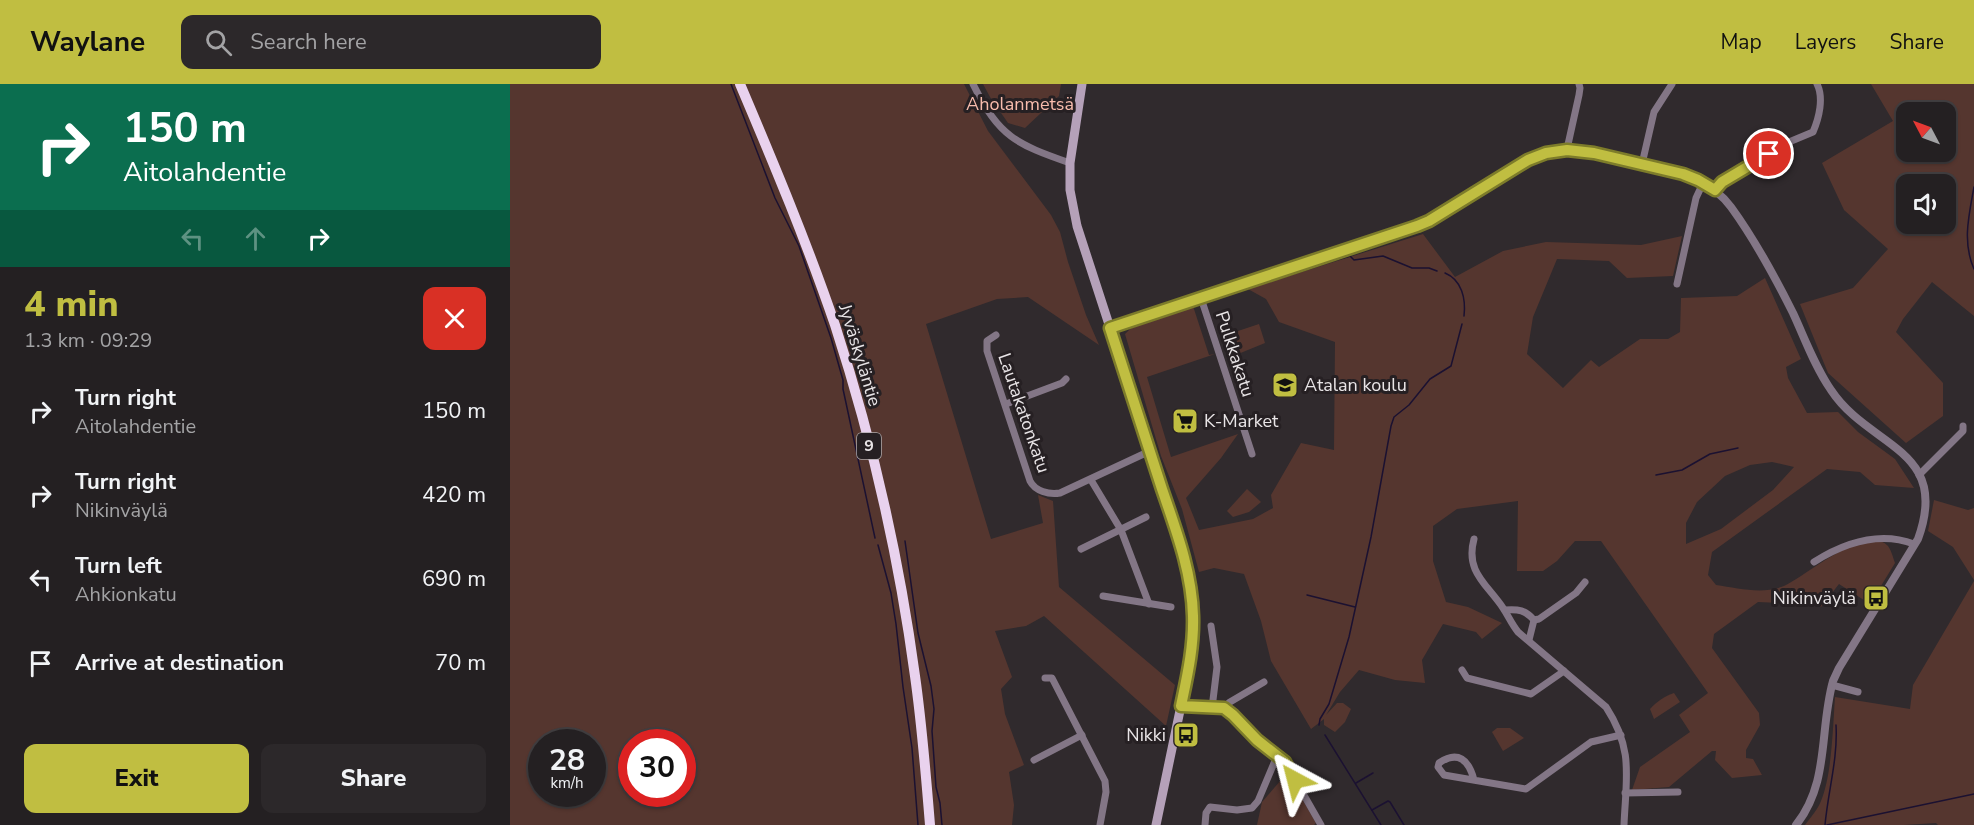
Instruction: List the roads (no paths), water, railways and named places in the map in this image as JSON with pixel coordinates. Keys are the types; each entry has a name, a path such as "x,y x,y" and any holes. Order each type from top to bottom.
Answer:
{"highway":[{"name":"Jyväskyläntie","path":"740,84 789,198 819,281 849,372 876,473 902,591 915,676 930,825"}],"main road":[{"path":"1082,84 1070,163 1070,190 1077,226 1179,540 1191,594 1192,649 1156,825"}],"street":[{"path":"973,84 991,118 1005,132 1021,144 1070,163"},
{"path":"1567,150 1580,88 1578,84"},
{"path":"1642,164 1654,112 1672,84"},
{"path":"1715,190 1722,182 1790,142 1813,132 1818,121 1820,101 1817,84"},
{"path":"1110,328 1417,226 1528,160 1546,153 1567,150 1594,153 1683,174 1715,190 1732,209 1782,291 1822,376 1833,393 1854,417 1903,451 1919,475 1925,494 1923,526 1839,669 1832,685 1817,786 1808,809 1796,825"},
{"path":"1677,284 1696,198 1703,183"},
{"name":"Pulkkakatu","path":"1201,298 1252,454"},
{"name":"Lautakatonkatu","path":"996,334 988,338 986,346 1032,485 1036,489 1054,494 1091,480 1150,451"},
{"path":"1006,404 1062,383 1066,378"},
{"path":"1919,475 1963,431 1963,426"},
{"path":"1091,480 1120,530 1149,604"},
{"path":"1082,549 1146,517"},
{"path":"1474,539 1472,546 1475,573 1505,610 1509,621 1606,707 1622,735 1626,750 1624,825"},
{"path":"1814,562 1837,548 1859,541 1884,539 1914,544"},
{"path":"1529,640 1534,621 1576,592 1585,582"},
{"path":"1103,596 1171,607"},
{"path":"1505,610 1519,609 1527,612 1534,621"},
{"path":"1211,626 1217,667 1212,708"},
{"path":"1462,670 1467,678 1532,694 1564,670"},
{"path":"1045,678 1052,678 1105,781 1106,792 1100,825"},
{"path":"1224,708 1264,682"},
{"path":"1832,685 1858,692"},
{"path":"1181,706 1224,708 1285,762 1321,825"},
{"path":"1034,760 1082,735"},
{"path":"1474,780 1463,759 1449,756 1439,763 1438,767 1444,775 1526,789 1591,742 1622,735"},
{"path":"1205,825 1207,808 1241,810 1252,808 1258,801 1277,756"},
{"path":"1625,793 1678,792"}],"waterway":[{"path":"731,84 775,198 799,246 831,338 843,380 875,538"},
{"path":"1974,187 1967,239 1974,269"},
{"path":"1324,263 1350,256 1354,260 1383,256 1412,268 1429,268 1437,271"},
{"path":"1445,273 1455,280 1462,291 1464,316"},
{"path":"1319,725 1329,704 1349,637 1394,417 1409,405 1430,379 1451,366 1462,324"},
{"path":"1656,475 1682,470 1710,454 1738,448"},
{"path":"905,541 918,633 931,686 934,709 932,731 936,787 942,825"},
{"path":"878,545 891,593 896,624 912,748 918,825"},
{"path":"1307,595 1355,607"},
{"path":"1825,825 1834,763 1836,725"},
{"path":"1325,735 1381,825"},
{"path":"1356,783 1373,773"},
{"path":"1827,825 1974,794"},
{"path":"1372,810 1388,801 1404,825"}],"place":[{"name":"Atalan koulu","path":"1285,385"},
{"name":"K-Market","path":"1185,421"},
{"name":"Nikinväylä","path":"1876,598"},
{"name":"Nikki","path":"1186,735"}],"park label":[{"name":"Aholanmetsä","path":"1020,104"}]}
